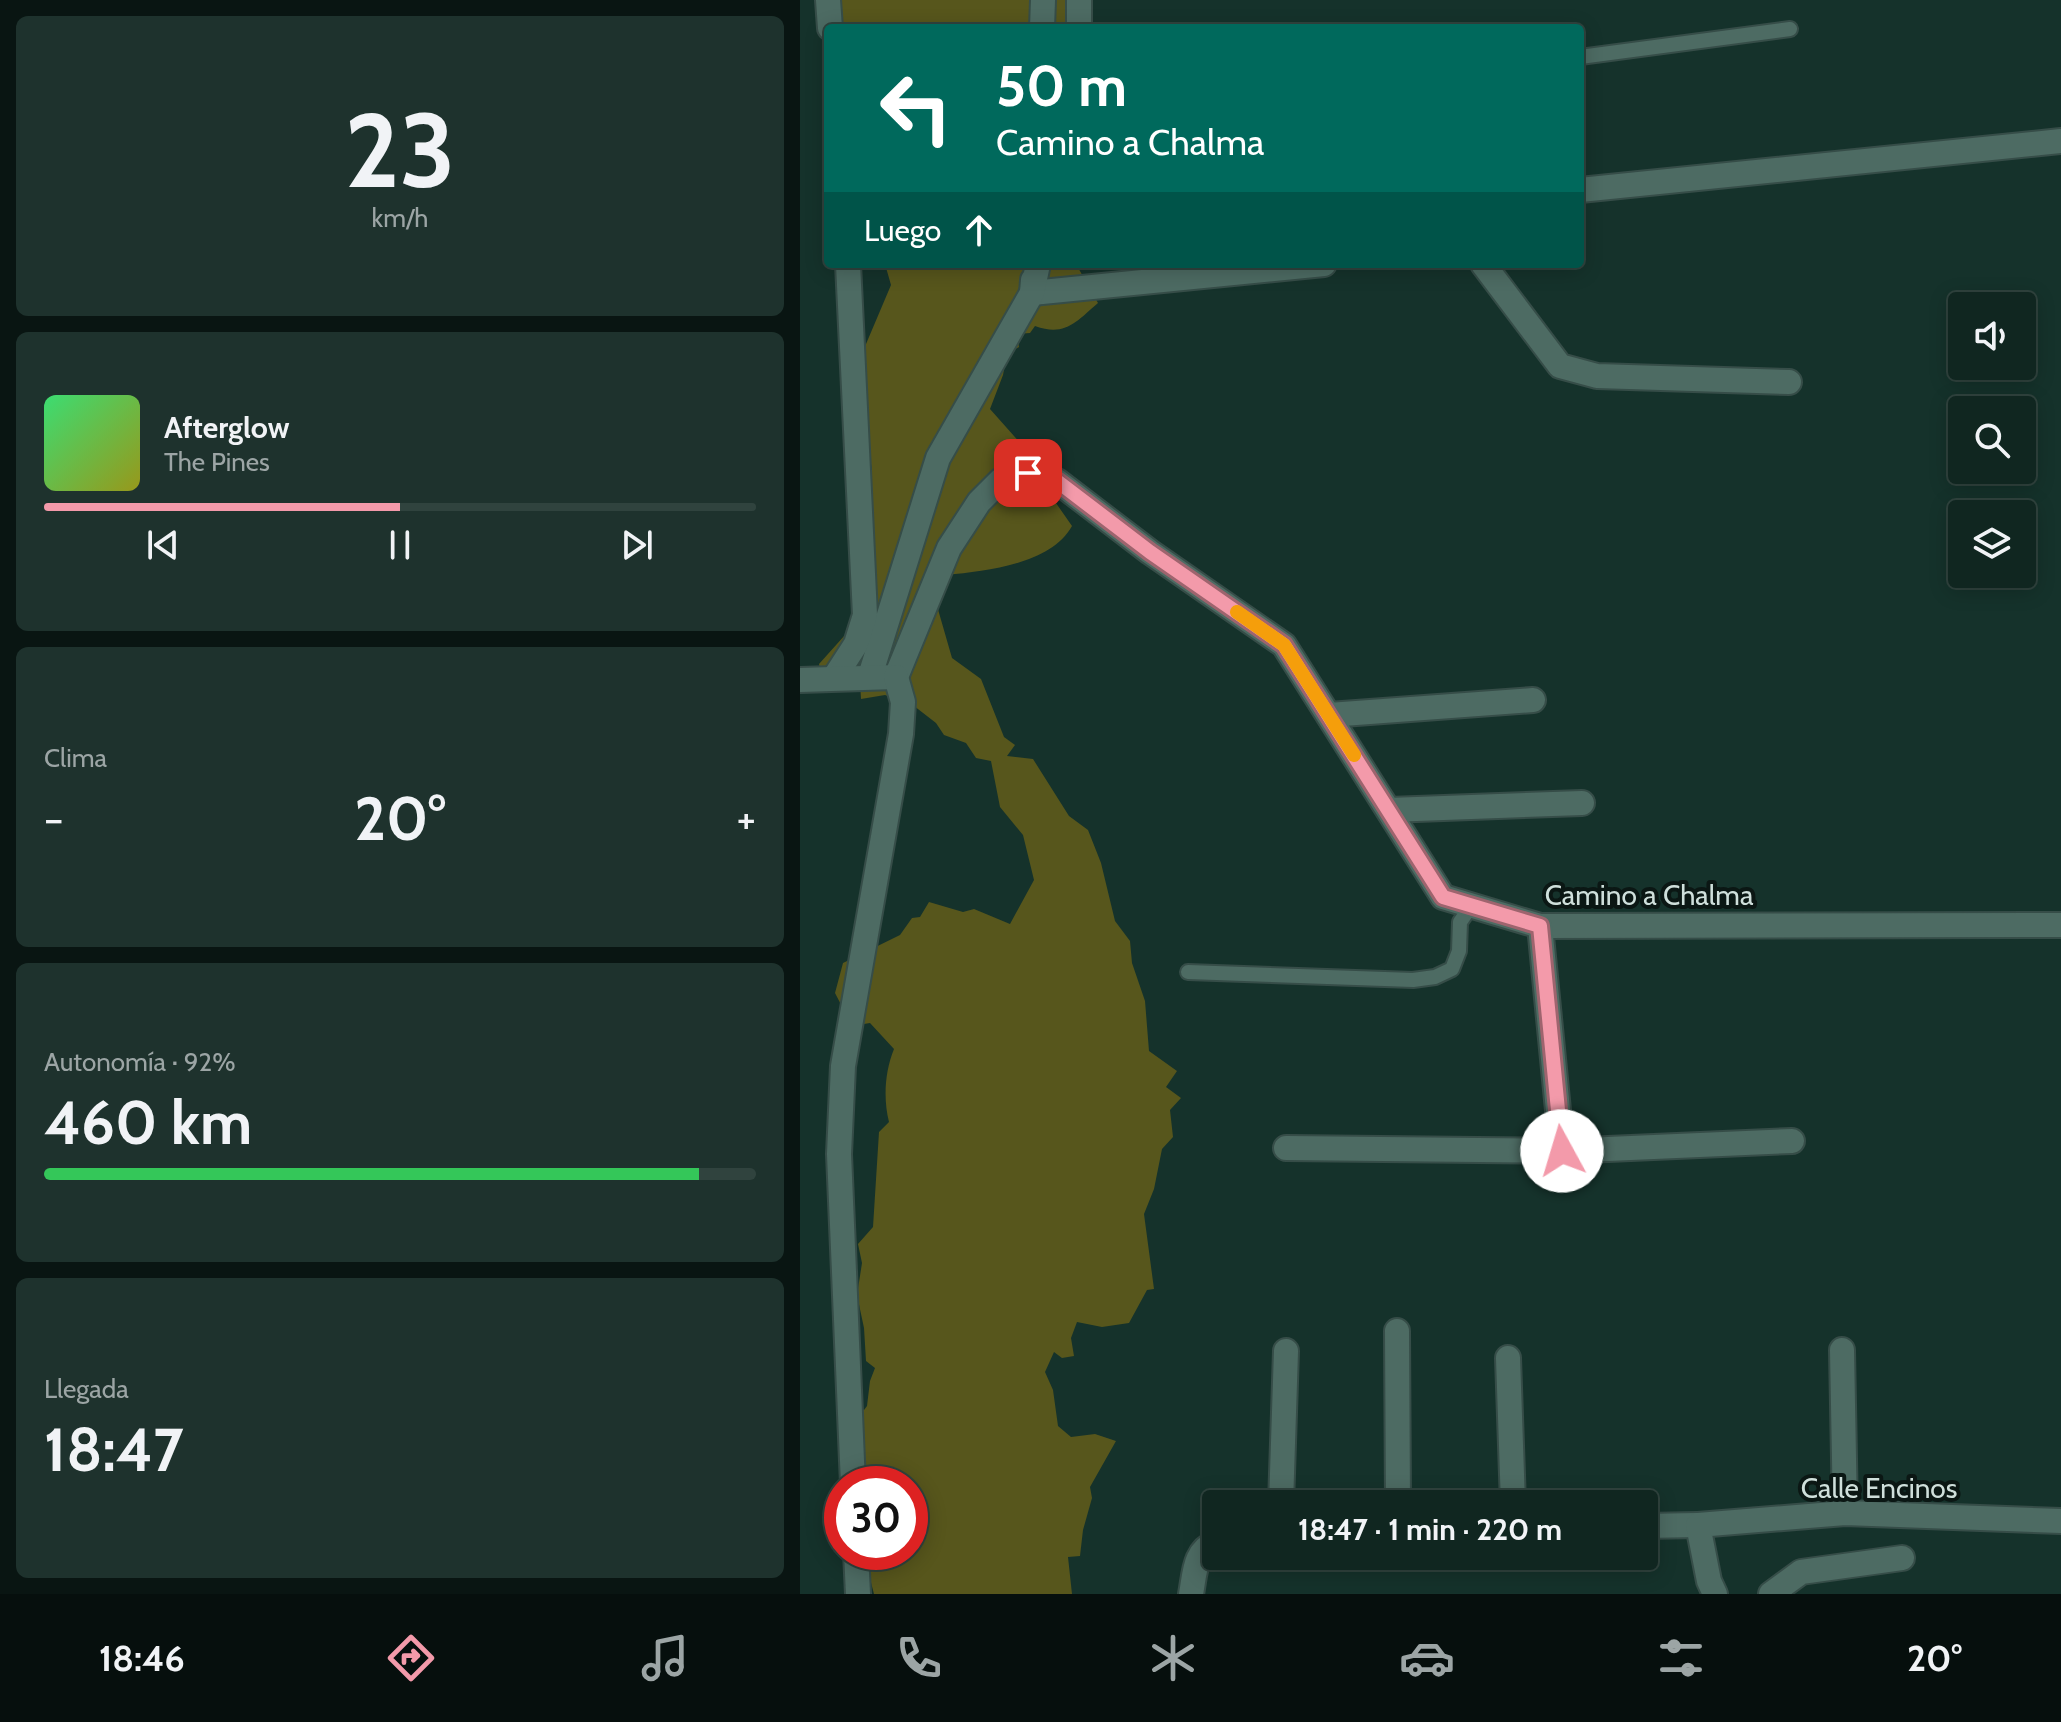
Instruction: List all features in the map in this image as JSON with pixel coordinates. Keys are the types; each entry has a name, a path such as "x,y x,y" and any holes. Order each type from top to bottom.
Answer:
{"street":[{"path":"828,0 830,24"},
{"path":"1042,24 1043,0"},
{"path":"1079,0 1079,24"},
{"path":"1584,190 2061,141"},
{"path":"834,678 856,644 865,615 848,268"},
{"path":"870,676 938,458 1032,293 1035,268"},
{"path":"1032,293 1284,268"},
{"path":"1486,268 1560,366 1597,376 1789,382"},
{"name":"Camino a Chalma","path":"896,677 949,548 979,502 1001,480 1028,473 1057,481 1150,552 1284,645 1443,897 1540,926 2061,925"},
{"path":"800,680 896,677 903,702 901,734 843,1066 839,1154 852,1466"},
{"path":"1329,715 1533,700"},
{"path":"1389,810 1582,803"},
{"path":"1540,926 1562,1151"},
{"path":"1286,1148 1562,1151 1792,1141"},
{"path":"1397,1331 1398,1490"},
{"path":"1842,1350 1845,1513"},
{"path":"1281,1490 1286,1351"},
{"path":"1508,1358 1513,1490"},
{"name":"Calle Encinos","path":"1658,1526 1845,1513 2061,1521"},
{"path":"1698,1525 1709,1581 1715,1594"},
{"path":"1191,1594 1198,1556 1202,1552"},
{"path":"1771,1594 1801,1572 1902,1558"},
{"path":"857,1570 858,1594"}],"lane":[{"path":"1584,56 1790,29"},
{"path":"1188,972 1413,980 1435,977 1452,969 1459,951 1460,922 1472,905"}],"shaded area":[{"path":"837,0 1090,0 1085,24 833,24"},
{"path":"886,268 1078,268 1098,303 1070,326 1054,330 1035,326 1030,333 1017,334 1019,347 1007,354 990,409 1021,444 1072,526 1062,539 1034,557 999,568 947,575 933,592 952,658 981,679 1004,737 1015,745 1007,756 1033,759 1069,816 1088,830 1101,863 1115,921 1130,941 1132,963 1145,1001 1149,1051 1177,1071 1166,1087 1181,1098 1170,1110 1173,1137 1162,1149 1154,1189 1144,1214 1154,1289 1147,1290 1129,1323 1102,1327 1077,1322 1071,1338 1074,1356 1062,1358 1054,1352 1045,1372 1053,1390 1058,1426 1071,1437 1095,1434 1116,1441 1090,1487 1092,1498 1080,1556 1068,1557 1072,1594 874,1594 865,1570 928,1570 928,1466 865,1466 852,1411 864,1410 867,1406 875,1368 866,1361 864,1328 857,1295 862,1263 858,1244 873,1227 879,1132 889,1122 886,1085 894,1049 870,1023 852,1026 835,993 843,963 900,935 912,918 920,917 929,902 963,912 974,909 1010,924 1034,880 1023,835 1000,807 991,761 976,758 966,743 944,735 936,723 905,699 885,695 861,699 860,682 821,675 819,664 845,635 856,606 866,484 872,470 855,370 891,285"}],"slow traffic":[{"path":"1237,612 1284,645 1354,755"}],"route":[{"path":"1028,473 1057,481 1150,552 1284,645 1443,897 1540,926 1562,1151"}]}
